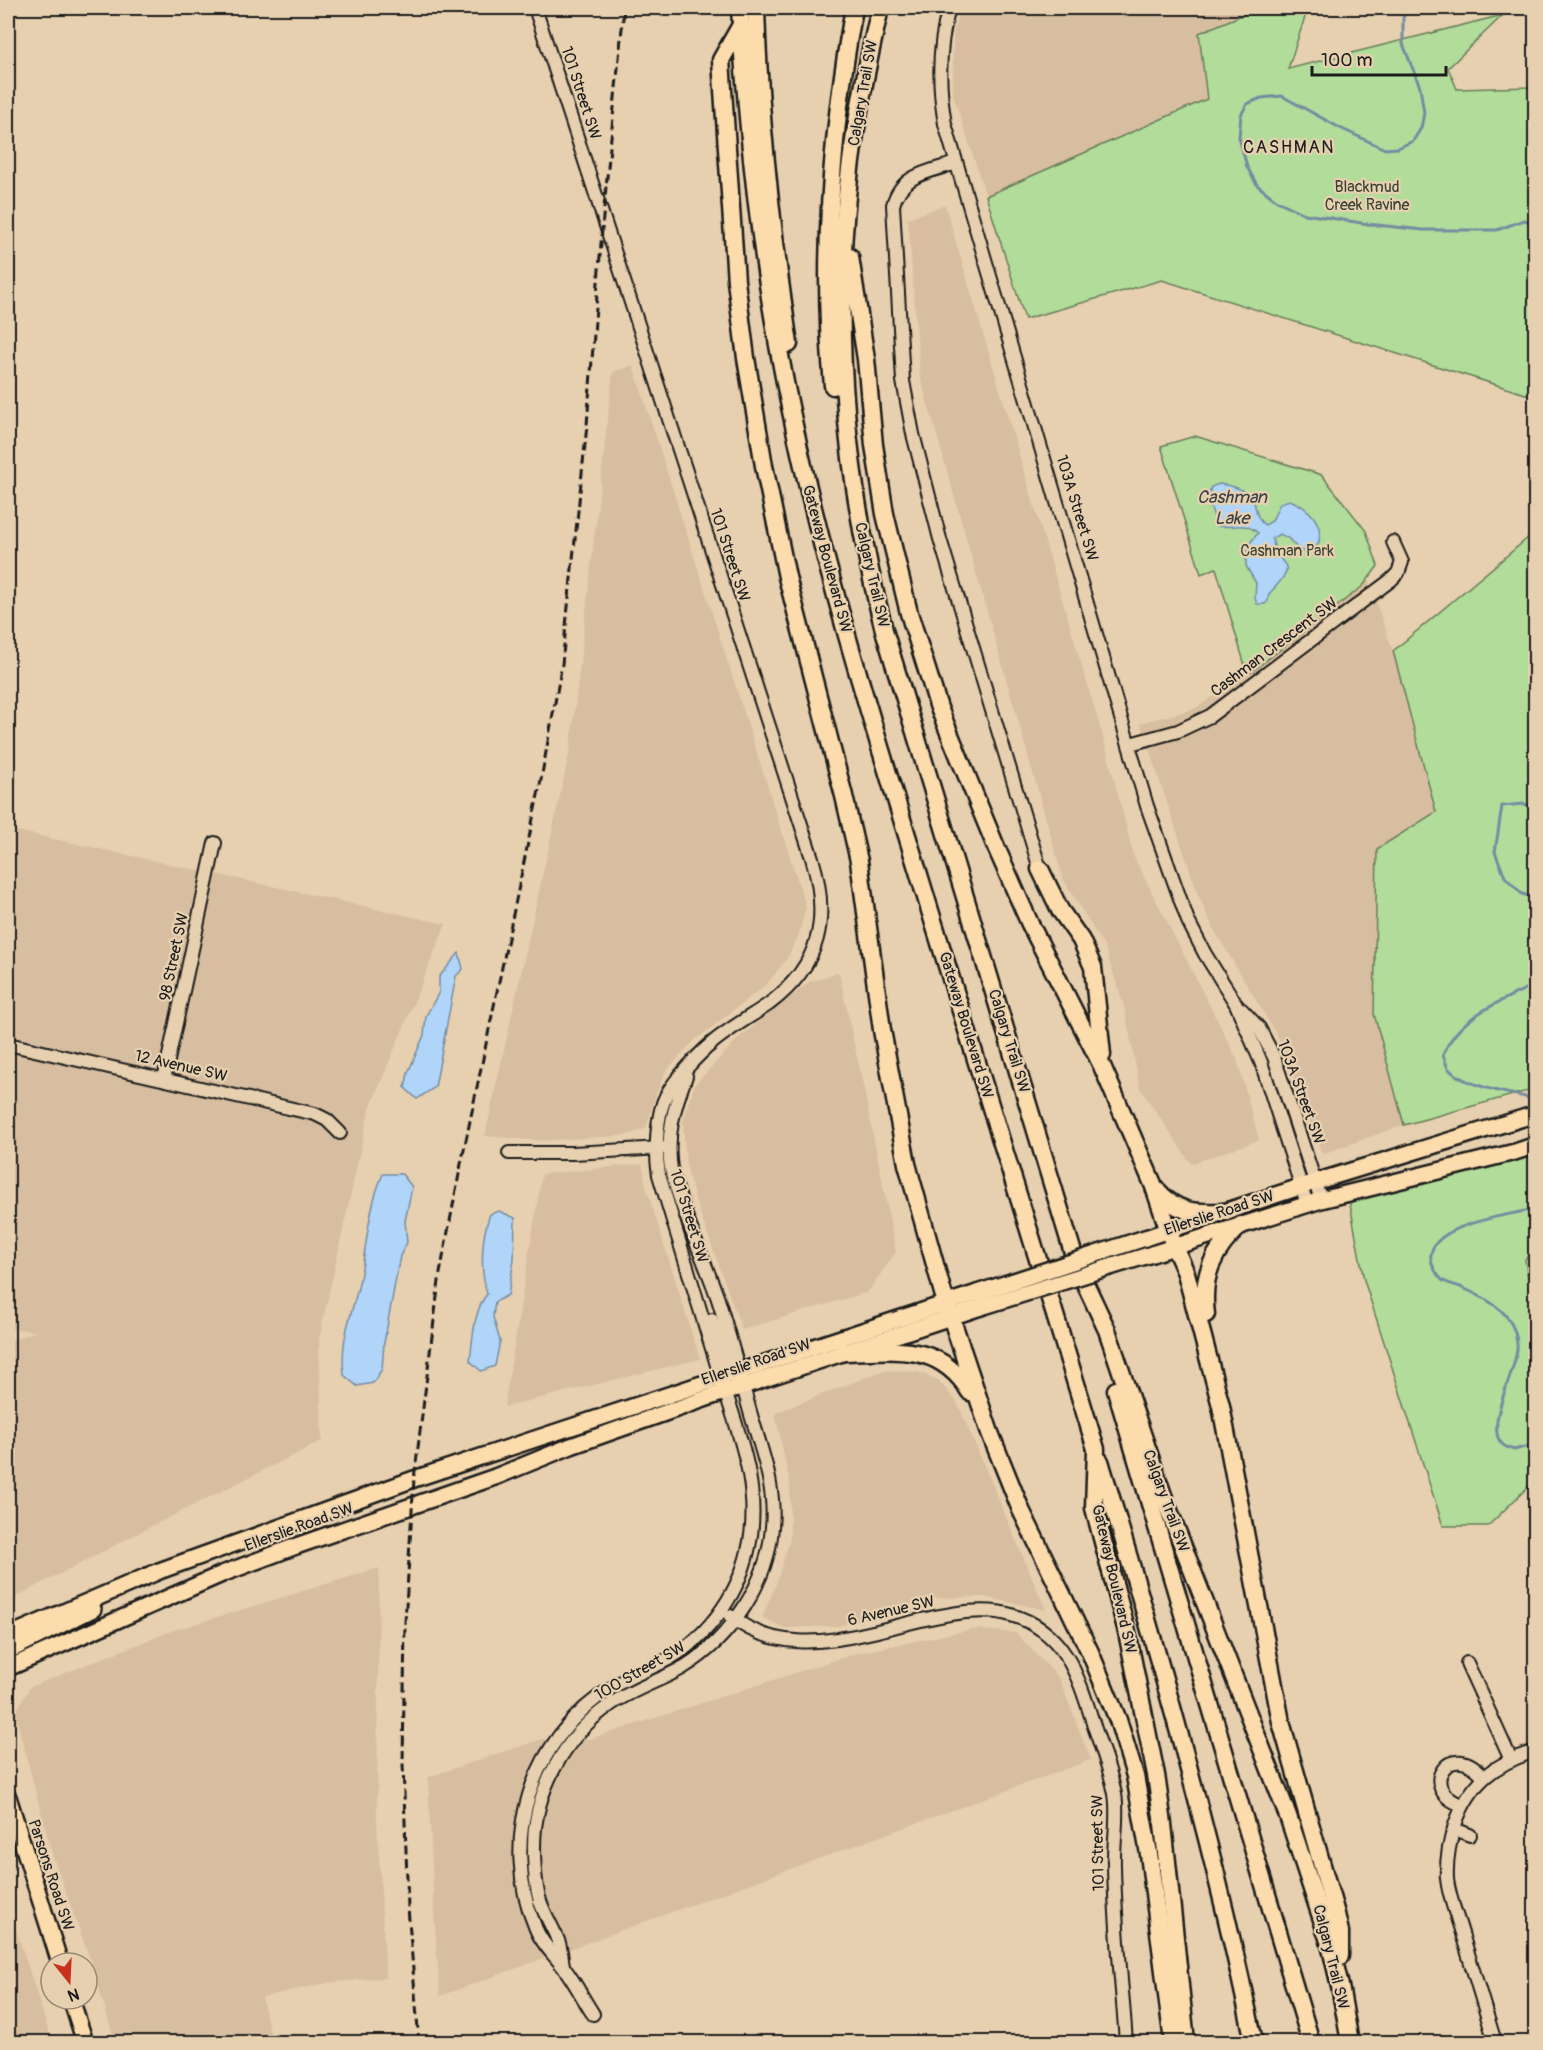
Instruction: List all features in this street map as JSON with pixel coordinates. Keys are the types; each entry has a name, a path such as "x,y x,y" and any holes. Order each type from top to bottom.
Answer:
{"highway":[{"name":"Gateway Boulevard SW","path":"740,8 748,119 765,265 781,362 806,483 846,633 1096,1449 1094,1508 1127,1632 1156,1775 1186,2043"},
{"path":"756,8 767,174 778,270 806,448 806,483"},
{"path":"854,8 833,144 828,330 837,424 850,507 870,578"},
{"name":"Calgary Trail SW","path":"880,8 856,122 845,223 842,294 844,388 857,507 870,578 1077,1266 1107,1330 1162,1494 1288,1816 1316,1898 1341,1986 1350,2043"},
{"path":"741,25 721,60 736,281 764,466 787,577 844,796 858,861 882,1030 907,1164 949,1310 990,1433"},
{"path":"845,223 866,359 874,445 885,514 923,662 939,708 1012,886 1108,1080 1153,1184 1171,1238 1186,1273 1215,1380"},
{"path":"1040,869 1060,910 1081,940 1093,967 1099,1034 1108,1080"},
{"path":"1153,1184 1157,1191 1180,1209 1199,1213 1226,1212"},
{"path":"1241,1225 1226,1238 1212,1262 1205,1284 1206,1313 1215,1380 1281,1722 1338,1923 1341,1986"},
{"path":"1077,1266 1157,1524 1311,2043"},
{"path":"843,1352 900,1351 927,1355 951,1367 962,1378 974,1398 1021,1510 1090,1652 1118,1720 1127,1749 1135,1776 1149,1854 1173,2043"},
{"path":"1096,1449 1208,1836 1254,2043"}],"main road":[{"name":"Ellerslie Road SW","path":"979,1300 1152,1254 1171,1238 1226,1212 1536,1114"},
{"name":"Ellerslie Road SW","path":"8,1636 159,1571 414,1479 949,1310 1145,1238 1171,1238 1241,1225 1314,1202 1536,1145"},
{"name":"Ellerslie Road SW","path":"8,1668 222,1574 495,1477 732,1380 843,1352 949,1310"},
{"path":"8,1651 93,1609 112,1590"},
{"path":"8,1627 49,1617"},
{"name":"Parsons Road SW","path":"8,1797 56,1951"},
{"path":"76,2011 85,2043"}],"street":[{"name":"101 Street SW","path":"536,8 812,858 821,896 822,910 817,938 813,951 799,974 771,1002 713,1042 667,1094 660,1118 656,1148 659,1175 692,1282 713,1323 732,1380"},
{"name":"103A Street SW","path":"949,8 940,54 940,91 945,124 1147,806 1179,898 1196,938 1236,1004 1309,1184 1314,1202"},
{"path":"956,163 914,177 902,185 896,193 893,205 903,381 913,434 940,539 1040,869"},
{"name":"Cashman Crescent SW","path":"1130,744 1178,731 1210,716 1391,580 1398,573 1402,562 1393,542"},
{"name":"98 Street SW","path":"164,1079 215,843"},
{"name":"103A Street SW","path":"1236,1004 1259,1028 1274,1057 1307,1155 1309,1184"},
{"name":"12 Avenue SW","path":"8,1044 315,1114 327,1120 340,1133"},
{"name":"101 Street SW","path":"689,1067 673,1114 669,1147 673,1177 717,1298 732,1380"},
{"path":"509,1153 573,1153 669,1147"},
{"path":"1307,1155 1318,1168 1334,1173 1344,1173"},
{"name":"100 Street SW","path":"593,2014 564,1967 547,1950 526,1901 520,1872 521,1827 525,1803 538,1769 563,1729 591,1700 682,1650 709,1626 722,1610 738,1579 749,1550 753,1505 732,1380"},
{"name":"100 Street SW","path":"564,1967 558,1942 539,1898 535,1873 534,1831 550,1775 565,1750 596,1715 625,1696 670,1674 708,1650 735,1620 749,1599 761,1574 772,1528 771,1488 732,1380"},
{"name":"6 Avenue SW","path":"722,1610 749,1630 769,1637 816,1642 858,1636 952,1614 990,1611 1011,1615 1031,1623 1049,1634 1063,1651"},
{"name":"101 Street SW","path":"1063,1651 1076,1674 1114,1792 1114,1868 1126,2043"},
{"path":"1467,1663 1511,1760"},
{"path":"1495,2043 1448,1886 1447,1857 1462,1805 1484,1777 1511,1760 1536,1751"},
{"path":"1462,1805 1453,1802 1444,1795 1440,1788 1440,1775 1443,1769 1449,1763 1464,1761 1472,1765 1484,1777"},
{"path":"1454,1829 1470,1835"}],"shaded area":[{"path":"960,8 1259,8 1199,33 1208,99 986,196 953,94 953,33"},
{"path":"945,205 1106,747 1134,857 1237,1059 1259,1140 1191,1164 1140,1088 1124,1006 1105,948 1063,879 920,376 908,218"},
{"path":"633,365 806,907 799,935 786,960 767,984 694,1041 666,1071 656,1094 646,1128 629,1135 543,1141 485,1136 570,750 613,372"},
{"path":"1368,579 1393,651 1436,812 1374,1014 1404,1125 1322,1154 1278,1037 1214,930 1199,897 1140,723 1194,709 1251,672"},
{"path":"8,829 446,924 369,1111 319,1339 322,1441 8,1601 8,1341 37,1331 8,1329"},
{"path":"839,972 896,1252 868,1292 742,1330 694,1197 686,1165 683,1122 688,1103 695,1084 741,1036 809,982"},
{"path":"642,1164 647,1190 700,1359 504,1407 542,1174"},
{"path":"882,1371 918,1372 938,1380 957,1402 1046,1610 983,1597 934,1598 839,1626 784,1628 762,1617 776,1584 790,1539 790,1484 775,1413"},
{"path":"379,1568 377,1820 386,1978 333,1982 262,1997 272,2042 115,2042 99,1989 99,1951 87,1951 52,1854 15,1713 30,1687 171,1631"},
{"path":"973,1629 1016,1633 1059,1678 1091,1760 440,1996 428,1777 542,1739 590,1739 857,1653"},
{"path":"8,1904 39,2001 39,2011 42,2011 52,2042 8,2042"}],"green space":[{"name":"Blackmud Creek Ravine","path":"1259,8 1308,8 1288,69 1503,15 1448,68 1457,89 1535,87 1535,397 1162,280 1025,319 986,196 1207,99 1199,33"},
{"name":"Cashman Park","path":"1195,436 1322,475 1366,531 1378,566 1363,586 1251,672 1246,669 1216,568 1201,574 1161,446"},
{"path":"1535,532 1535,1089 1404,1125 1374,1014 1377,849 1436,812 1393,651"},
{"path":"1535,1151 1535,1245 1525,1260 1535,1318 1535,1490 1529,1486 1488,1526 1443,1526 1364,1280 1349,1199"}],"water":[{"name":"Cashman Lake","path":"1219,484 1247,493 1253,500 1260,520 1265,525 1272,521 1280,503 1290,500 1309,512 1317,523 1320,537 1318,545 1307,551 1300,551 1288,538 1280,534 1272,538 1286,570 1285,575 1269,594 1265,604 1257,604 1256,583 1246,566 1246,548 1258,533 1243,526 1217,526 1208,499 1211,487"},
{"path":"459,953 463,969 456,976 435,1087 417,1099 405,1088 408,1073 424,1035 426,1016 439,992 439,977"},
{"path":"383,1174 402,1174 412,1187 405,1221 407,1242 400,1256 384,1343 382,1369 373,1383 357,1386 344,1375 343,1351 361,1274 374,1202"},
{"path":"499,1211 515,1218 514,1260 508,1295 495,1302 493,1317 500,1341 495,1366 481,1371 470,1361 476,1317 487,1294 482,1264 483,1244 490,1214"}],"waterway":[{"path":"1407,8 1403,18 1403,44 1420,87 1424,113 1421,128 1413,141 1398,148 1385,149 1340,128 1282,96 1261,98 1247,104 1241,115 1239,137 1247,167 1257,185 1277,201 1305,214 1368,224 1423,230 1497,230 1524,220 1536,223"},
{"path":"1536,807 1524,804 1502,806 1495,852 1505,877 1522,894 1536,898"},
{"path":"1531,1098 1464,1080 1449,1069 1443,1055 1450,1041 1470,1020 1482,1011 1536,984"},
{"path":"1536,1211 1525,1211 1484,1220 1453,1231 1440,1239 1433,1248 1431,1260 1442,1280 1482,1297 1499,1308 1511,1323 1517,1343 1516,1353 1499,1410 1497,1435 1502,1444 1514,1450 1536,1444"}],"railway":[{"path":"419,2042 408,1908 403,1764 405,1622 414,1479 440,1273 540,785 562,664 587,425 603,217 624,8"}],"district":[{"name":"CASHMAN","path":"1289,147"}]}
